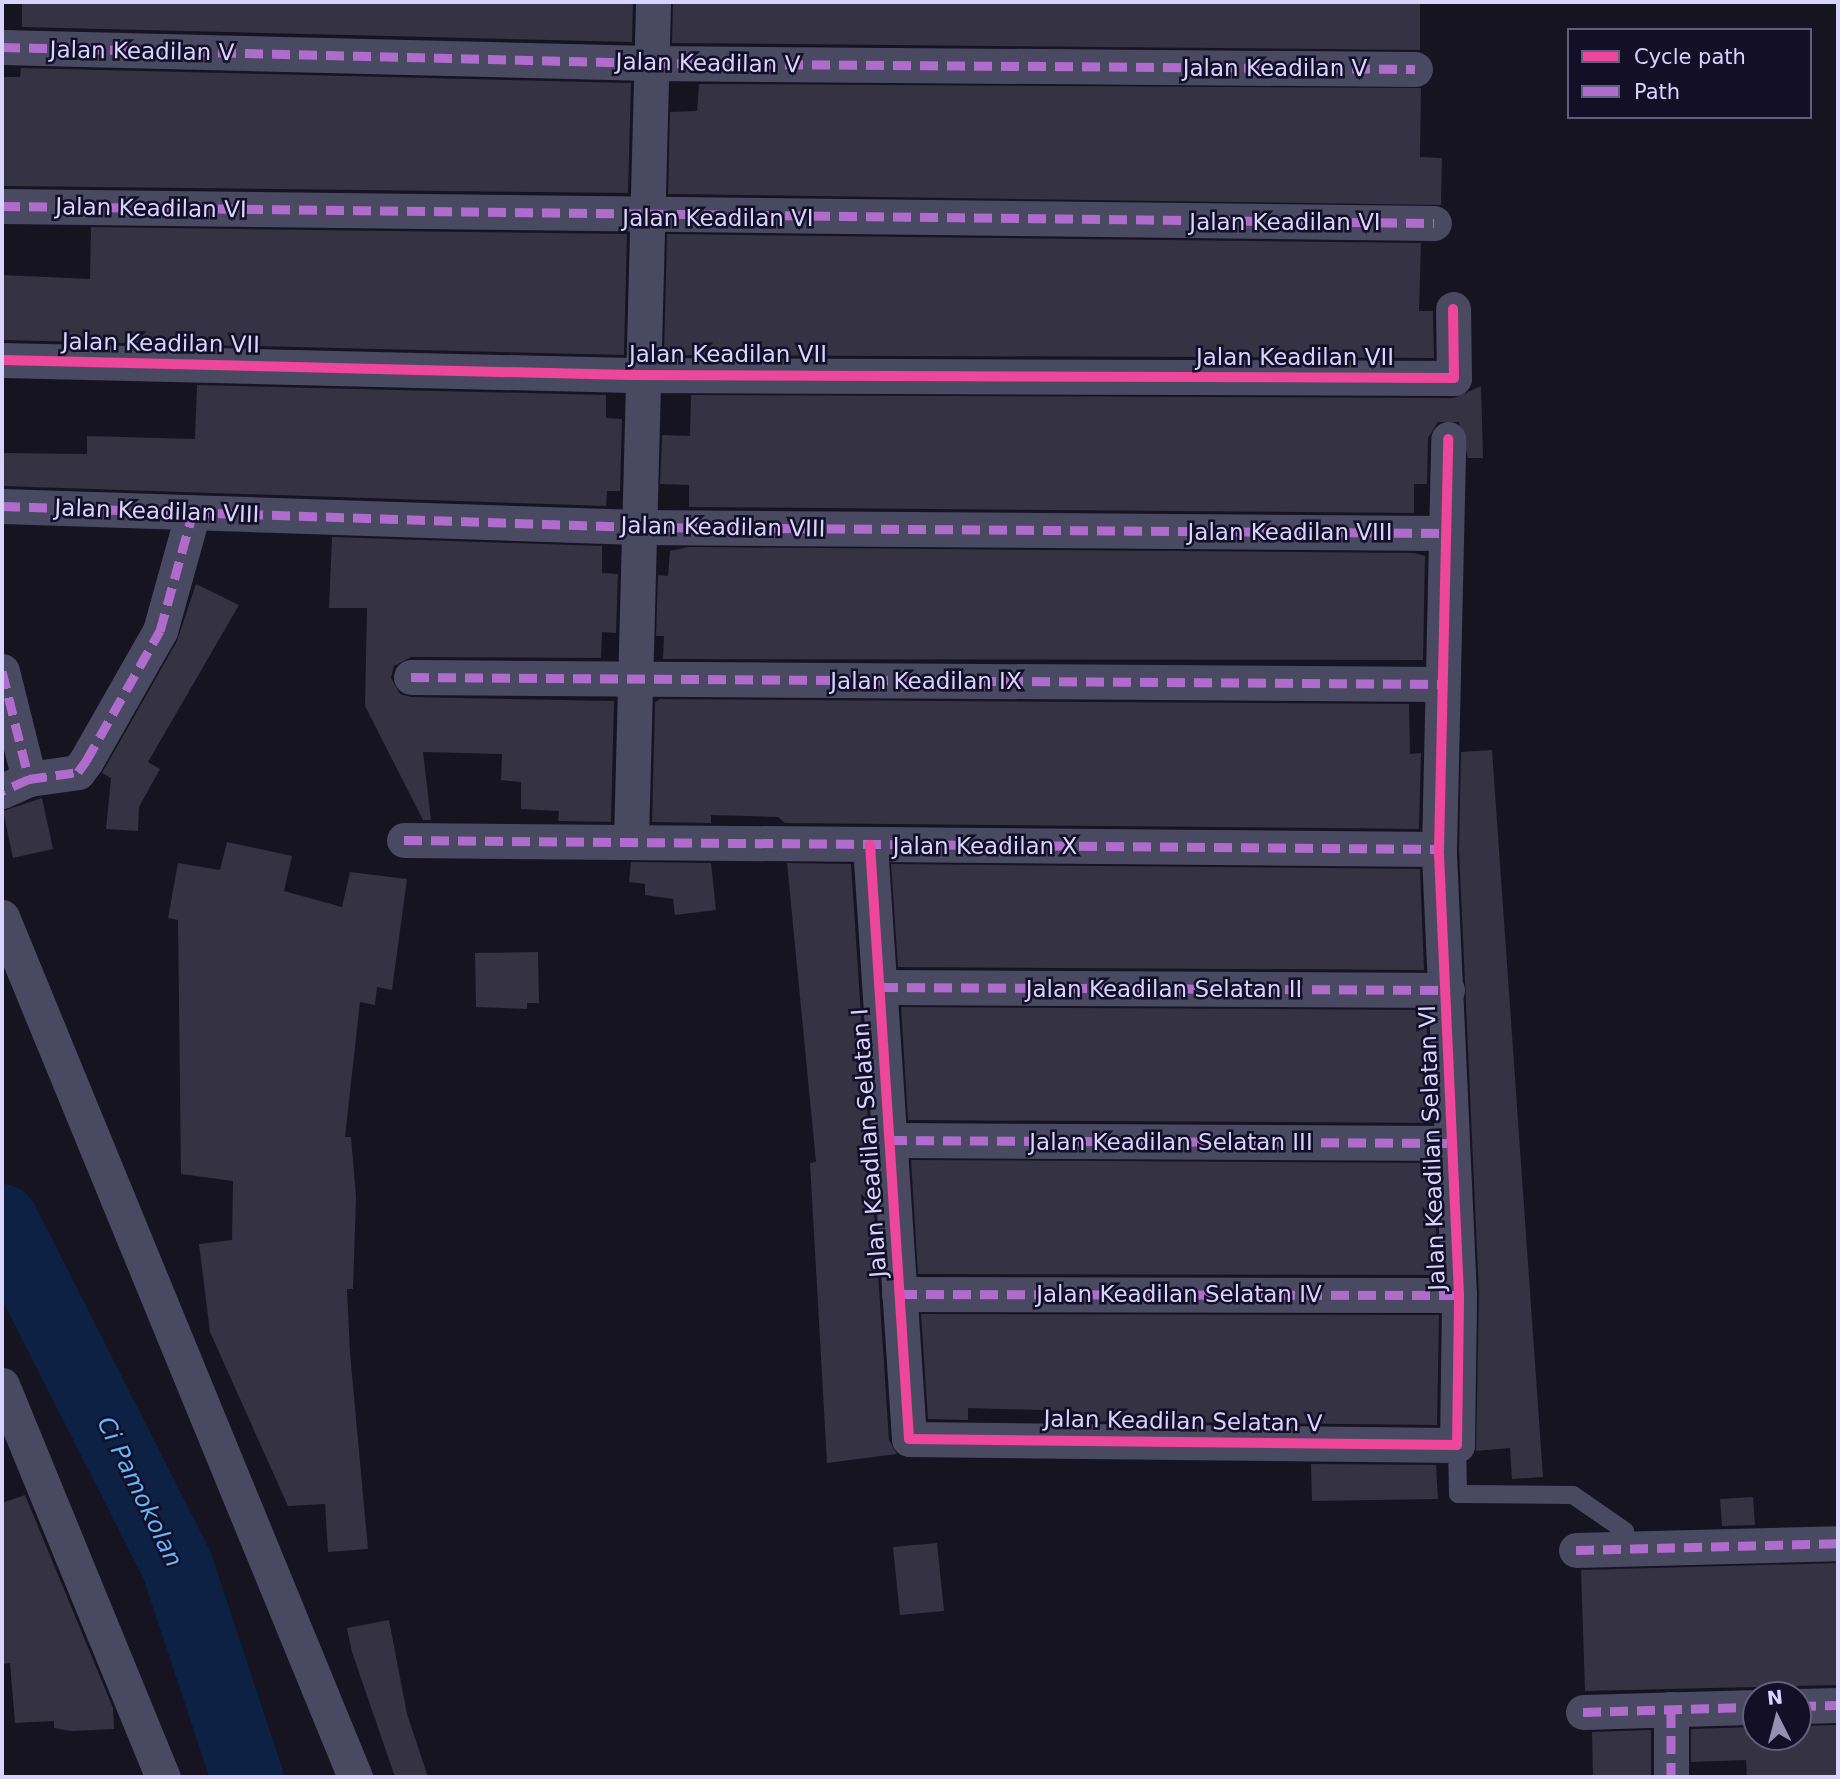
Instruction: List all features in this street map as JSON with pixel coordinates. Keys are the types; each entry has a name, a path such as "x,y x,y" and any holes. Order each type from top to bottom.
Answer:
{"street":[{"path":"632,839 632,679 653,2"},
{"name":"Jalan Keadilan V","path":"2,47 650,63 1415,69"},
{"name":"Jalan Keadilan VI","path":"2,206 645,218 1434,223"},
{"name":"Jalan Keadilan VII","path":"2,360 643,375 1454,378 1453,309"},
{"name":"Jalan Keadilan Selatan VI","path":"1448,439 1439,849 1459,1295 1457,1445"},
{"name":"Jalan Keadilan VIII","path":"2,506 638,527 1445,533"},
{"path":"2,671 15,785 78,772 160,631 193,512"},
{"name":"Jalan Keadilan IX","path":"411,677 1442,684"},
{"name":"Jalan Keadilan X","path":"404,840 632,839 870,845 1439,849"},
{"name":"Jalan Keadilan Selatan I","path":"870,845 909,1439"},
{"path":"2,917 355,1777"},
{"name":"Jalan Keadilan Selatan II","path":"880,987 1447,990"},
{"name":"Jalan Keadilan Selatan III","path":"889,1140 1452,1143"},
{"name":"Jalan Keadilan Selatan IV","path":"899,1294 1459,1295"},
{"path":"2,1385 163,1777"},
{"name":"Jalan Keadilan Selatan V","path":"909,1439 1457,1445"},
{"path":"1576,1550 1838,1543"},
{"path":"1812,1706 1838,1705"},
{"path":"1583,1712 1742,1707"},
{"path":"1671,1709 1671,1777"}],"lane":[{"path":"1457,1445 1458,1494 1573,1495 1625,1531 1627,1548"}],"building":[{"path":"22,2 633,2 632,42 22,27"},
{"path":"673,2 1420,2 1420,50 672,43"},
{"path":"21,68 631,83 628,193 2,186 2,77 20,77"},
{"path":"699,84 1421,88 1420,157 1442,158 1441,205 668,194 670,112 697,111"},
{"path":"91,227 627,234 624,355 2,340 2,275 90,279"},
{"path":"667,234 1421,243 1419,311 1433,311 1434,358 664,355"},
{"path":"197,385 606,395 606,418 622,419 620,491 607,491 606,506 2,486 2,453 87,454 87,436 195,439"},
{"path":"1481,386 1483,458 1468,458 1459,422 1438,422 1428,438 1427,484 1414,484 1414,513 689,507 689,485 660,484 662,435 690,436 691,395 1454,398"},
{"path":"332,537 602,546 602,573 618,574 616,633 602,632 601,658 411,657 394,666 391,678 400,694 411,697 614,701 611,822 558,821 559,811 521,809 521,782 501,780 502,754 423,752 431,820 423,820 365,706 367,608 329,608"},
{"path":"688,547 1414,553 1425,556 1423,660 663,659 664,636 656,636 658,575 668,576 670,551"},
{"path":"196,584 239,605 148,762 160,769 139,807 138,831 106,829 111,778 102,773 177,641"},
{"path":"660,699 1409,704 1410,754 1421,753 1419,829 785,823 778,817 711,815 711,823 652,822 655,702"},
{"path":"1492,750 1543,1477 1512,1479 1510,1448 1476,1451 1479,1294 1459,849 1461,752"},
{"path":"42,798 53,849 13,858 3,811"},
{"path":"227,842 292,856 284,891 342,907 350,872 407,879 392,990 377,987 375,1005 360,1002 345,1137 351,1137 356,1197 353,1289 347,1289 350,1353 368,1549 328,1552 325,1504 288,1506 210,1332 199,1244 232,1240 233,1181 181,1174 178,920 168,918 178,863 220,870"},
{"path":"631,862 711,863 716,910 675,915 673,899 645,895 645,884 629,882"},
{"path":"787,863 851,864 889,1440 897,1454 827,1463 810,1163 816,1162"},
{"path":"891,864 1420,869 1424,970 898,967"},
{"path":"538,952 539,1003 527,1003 527,1009 476,1007 475,953"},
{"path":"901,1007 1426,1010 1431,1123 908,1120"},
{"path":"911,1160 1433,1163 1438,1275 918,1274"},
{"path":"921,1314 1439,1315 1437,1425 1075,1421 1075,1411 968,1408 968,1420 928,1419"},
{"path":"1311,1464 1436,1465 1438,1499 1312,1501"},
{"path":"25,1495 113,1708 114,1729 71,1731 54,1728 54,1721 15,1723 10,1663 2,1664 2,1503"},
{"path":"1753,1497 1755,1525 1722,1526 1720,1499"},
{"path":"937,1543 944,1611 900,1615 893,1547"},
{"path":"1838,1563 1838,1685 1812,1686 1812,1681 1742,1681 1742,1687 1585,1691 1581,1570"},
{"path":"389,1620 407,1714 428,1777 395,1777 352,1652 347,1628"},
{"path":"1838,1725 1838,1777 1747,1777 1746,1760 1691,1762 1691,1729 1742,1727 1742,1751 1812,1751 1812,1726"},
{"path":"1651,1730 1651,1777 1593,1777 1592,1732"}],"waterway":[{"name":"Ci Pamokolan","path":"2,1220 177,1565 247,1777"}],"marked path":[{"path":"2,47 650,63 1415,69"},
{"path":"2,206 1434,223"},
{"path":"2,506 638,527 1445,533"},
{"path":"29,779 78,772 86,761 160,631 193,512"},
{"path":"2,671 29,779 2,791"},
{"path":"411,677 1442,684"},
{"path":"404,840 1439,849"},
{"path":"880,987 1447,990"},
{"path":"889,1140 1452,1143"},
{"path":"899,1294 1459,1295"},
{"path":"1576,1550 1838,1543"},
{"path":"1812,1706 1838,1705"},
{"path":"1583,1712 1742,1707"},
{"path":"1671,1709 1671,1777"}],"cycle path":[{"path":"2,360 631,375 1454,378 1453,309"},
{"path":"870,845 909,1439 1457,1445 1459,1295 1439,849 1448,439"}]}
